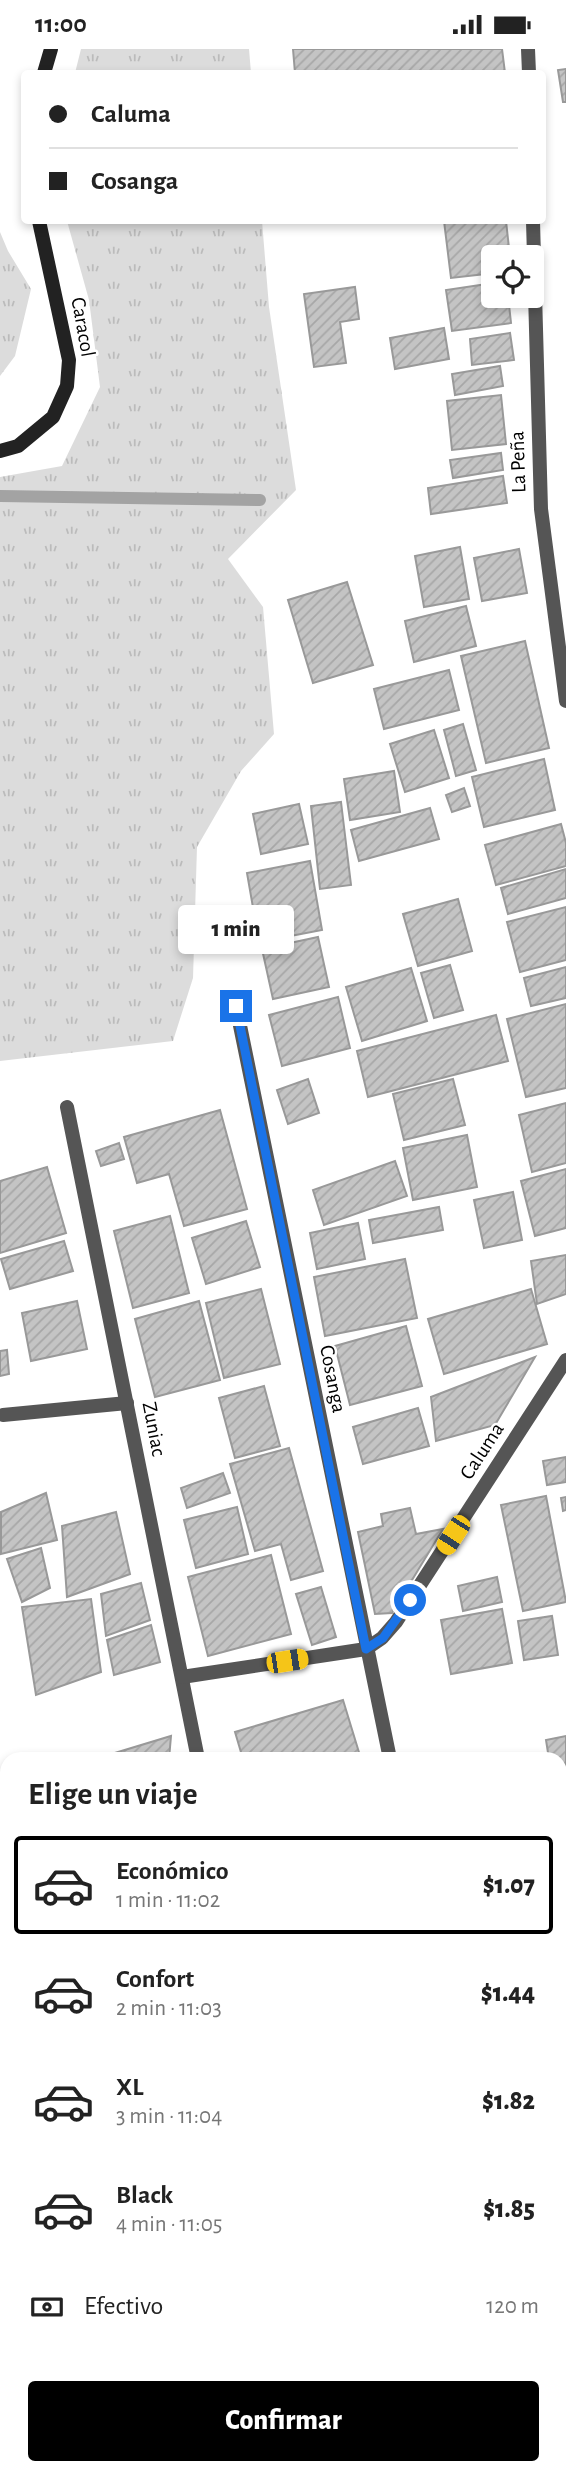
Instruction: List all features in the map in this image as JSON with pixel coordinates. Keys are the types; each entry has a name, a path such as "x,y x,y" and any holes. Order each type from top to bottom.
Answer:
{"street":[{"path":"45,70 51,49"},
{"path":"528,49 528,70"},
{"name":"Caracol","path":"0,451 18,446 53,418 67,386 69,360 40,224"},
{"name":"La Peña","path":"533,224 541,509 566,701"},
{"name":"Cosanga","path":"236,1006 388,1752"},
{"name":"Zuniac","path":"67,1107 197,1752"},
{"name":"Caluma","path":"366,1649 383,1638 396,1622 566,1360"},
{"path":"3,1415 127,1402"},
{"path":"182,1677 366,1649"}],"green space":[{"path":"81,49 249,49 251,70 76,70"},
{"path":"68,224 262,224 269,307 296,490 228,559 263,607 274,734 241,771 197,847 193,978 173,1041 0,1061 0,477 62,466 100,387 89,300"},
{"path":"0,232 31,289 15,356 0,376"}],"building":[{"path":"293,49 502,49 505,70 295,70"},
{"path":"566,69 566,102 563,102 558,70"},
{"path":"444,224 506,224 509,245 481,245 481,275 451,278"},
{"path":"481,285 481,308 509,308 511,323 452,331 446,290"},
{"path":"355,287 359,319 340,322 346,363 314,367 304,294"},
{"path":"444,328 449,359 395,369 390,338"},
{"path":"510,333 514,360 472,365 470,339"},
{"path":"500,366 503,386 455,395 452,374"},
{"path":"501,395 506,444 452,450 447,401"},
{"path":"501,453 503,470 453,478 450,460"},
{"path":"503,476 507,503 431,514 428,488"},
{"path":"460,547 469,599 424,607 415,556"},
{"path":"519,549 527,593 482,601 474,558"},
{"path":"347,582 373,665 313,683 288,600"},
{"path":"466,606 476,646 414,662 405,621"},
{"path":"525,641 549,748 486,763 461,656"},
{"path":"449,670 459,710 384,729 374,689"},
{"path":"463,724 476,770 456,776 444,730"},
{"path":"434,730 449,778 405,792 390,744"},
{"path":"544,759 555,810 484,827 472,777"},
{"path":"394,771 400,812 350,820 344,779"},
{"path":"464,788 470,806 452,812 446,795"},
{"path":"341,802 351,885 320,889 311,806"},
{"path":"299,804 308,844 261,854 253,814"},
{"path":"430,808 439,839 359,861 351,830"},
{"path":"561,824 566,843 566,866 496,885 485,845"},
{"path":"310,861 322,930 259,942 247,873"},
{"path":"566,869 566,898 508,914 501,888"},
{"path":"458,899 472,951 418,966 403,914"},
{"path":"566,907 566,960 520,972 507,922"},
{"path":"318,937 329,987 273,999 262,949"},
{"path":"450,965 463,1010 434,1018 421,973"},
{"path":"566,967 566,998 531,1006 524,978"},
{"path":"411,968 427,1021 362,1041 346,987"},
{"path":"338,997 350,1048 282,1066 269,1015"},
{"path":"566,1004 566,1088 526,1097 507,1019"},
{"path":"496,1015 508,1061 368,1097 357,1051"},
{"path":"308,1079 319,1113 288,1124 277,1090"},
{"path":"453,1079 465,1125 404,1140 393,1094"},
{"path":"566,1103 566,1163 532,1172 519,1115"},
{"path":"220,1110 247,1209 184,1226 169,1174 137,1183 124,1137"},
{"path":"467,1135 477,1187 413,1200 403,1148"},
{"path":"119,1143 124,1159 101,1166 96,1151"},
{"path":"395,1161 407,1196 324,1225 313,1190"},
{"path":"47,1167 66,1233 0,1253 0,1181"},
{"path":"566,1169 566,1228 535,1236 521,1181"},
{"path":"513,1192 522,1240 484,1248 474,1200"},
{"path":"439,1207 443,1230 373,1243 369,1220"},
{"path":"170,1216 189,1293 133,1308 114,1231"},
{"path":"246,1221 260,1267 206,1284 192,1238"},
{"path":"358,1223 365,1259 317,1269 310,1233"},
{"path":"64,1241 73,1271 10,1289 1,1259"},
{"path":"566,1255 566,1294 537,1304 531,1261"},
{"path":"405,1259 417,1318 325,1336 314,1277"},
{"path":"261,1289 280,1364 224,1378 206,1303"},
{"path":"531,1289 547,1344 444,1374 428,1319"},
{"path":"77,1301 87,1349 31,1361 22,1313"},
{"path":"199,1301 220,1380 155,1397 135,1319"},
{"path":"406,1326 422,1386 350,1405 335,1346"},
{"path":"7,1350 9,1374 0,1376 0,1351"},
{"path":"535,1357 495,1425 436,1441 431,1397"},
{"path":"264,1386 280,1446 235,1458 219,1398"},
{"path":"418,1408 429,1446 363,1464 353,1427"},
{"path":"289,1448 323,1571 291,1580 281,1544 255,1551 230,1464"},
{"path":"566,1457 566,1482 547,1485 543,1461"},
{"path":"223,1473 230,1493 187,1508 181,1488"},
{"path":"46,1493 57,1540 1,1554 1,1512"},
{"path":"546,1496 566,1602 523,1611 501,1505"},
{"path":"566,1497 566,1510 563,1511 561,1498"},
{"path":"237,1507 248,1554 196,1568 184,1520"},
{"path":"410,1508 416,1534 443,1529 392,1613 375,1614 358,1532 383,1526 381,1514"},
{"path":"116,1512 130,1574 67,1597 62,1526"},
{"path":"41,1548 50,1588 22,1602 7,1559"},
{"path":"271,1555 291,1634 208,1656 188,1577"},
{"path":"497,1577 502,1602 463,1611 458,1586"},
{"path":"141,1583 150,1620 106,1636 101,1594"},
{"path":"321,1587 336,1637 312,1645 296,1594"},
{"path":"91,1599 101,1672 36,1695 22,1607"},
{"path":"502,1609 512,1663 451,1674 441,1620"},
{"path":"552,1616 558,1655 524,1660 518,1621"},
{"path":"151,1625 160,1662 114,1675 107,1640"},
{"path":"343,1700 359,1752 241,1752 235,1732"},
{"path":"171,1736 170,1752 118,1752"},
{"path":"566,1736 566,1752 548,1752 546,1740"}],"waterway":[{"path":"0,496 260,500"}],"route":[{"path":"236,1006 366,1649 383,1638 410,1600"}]}
